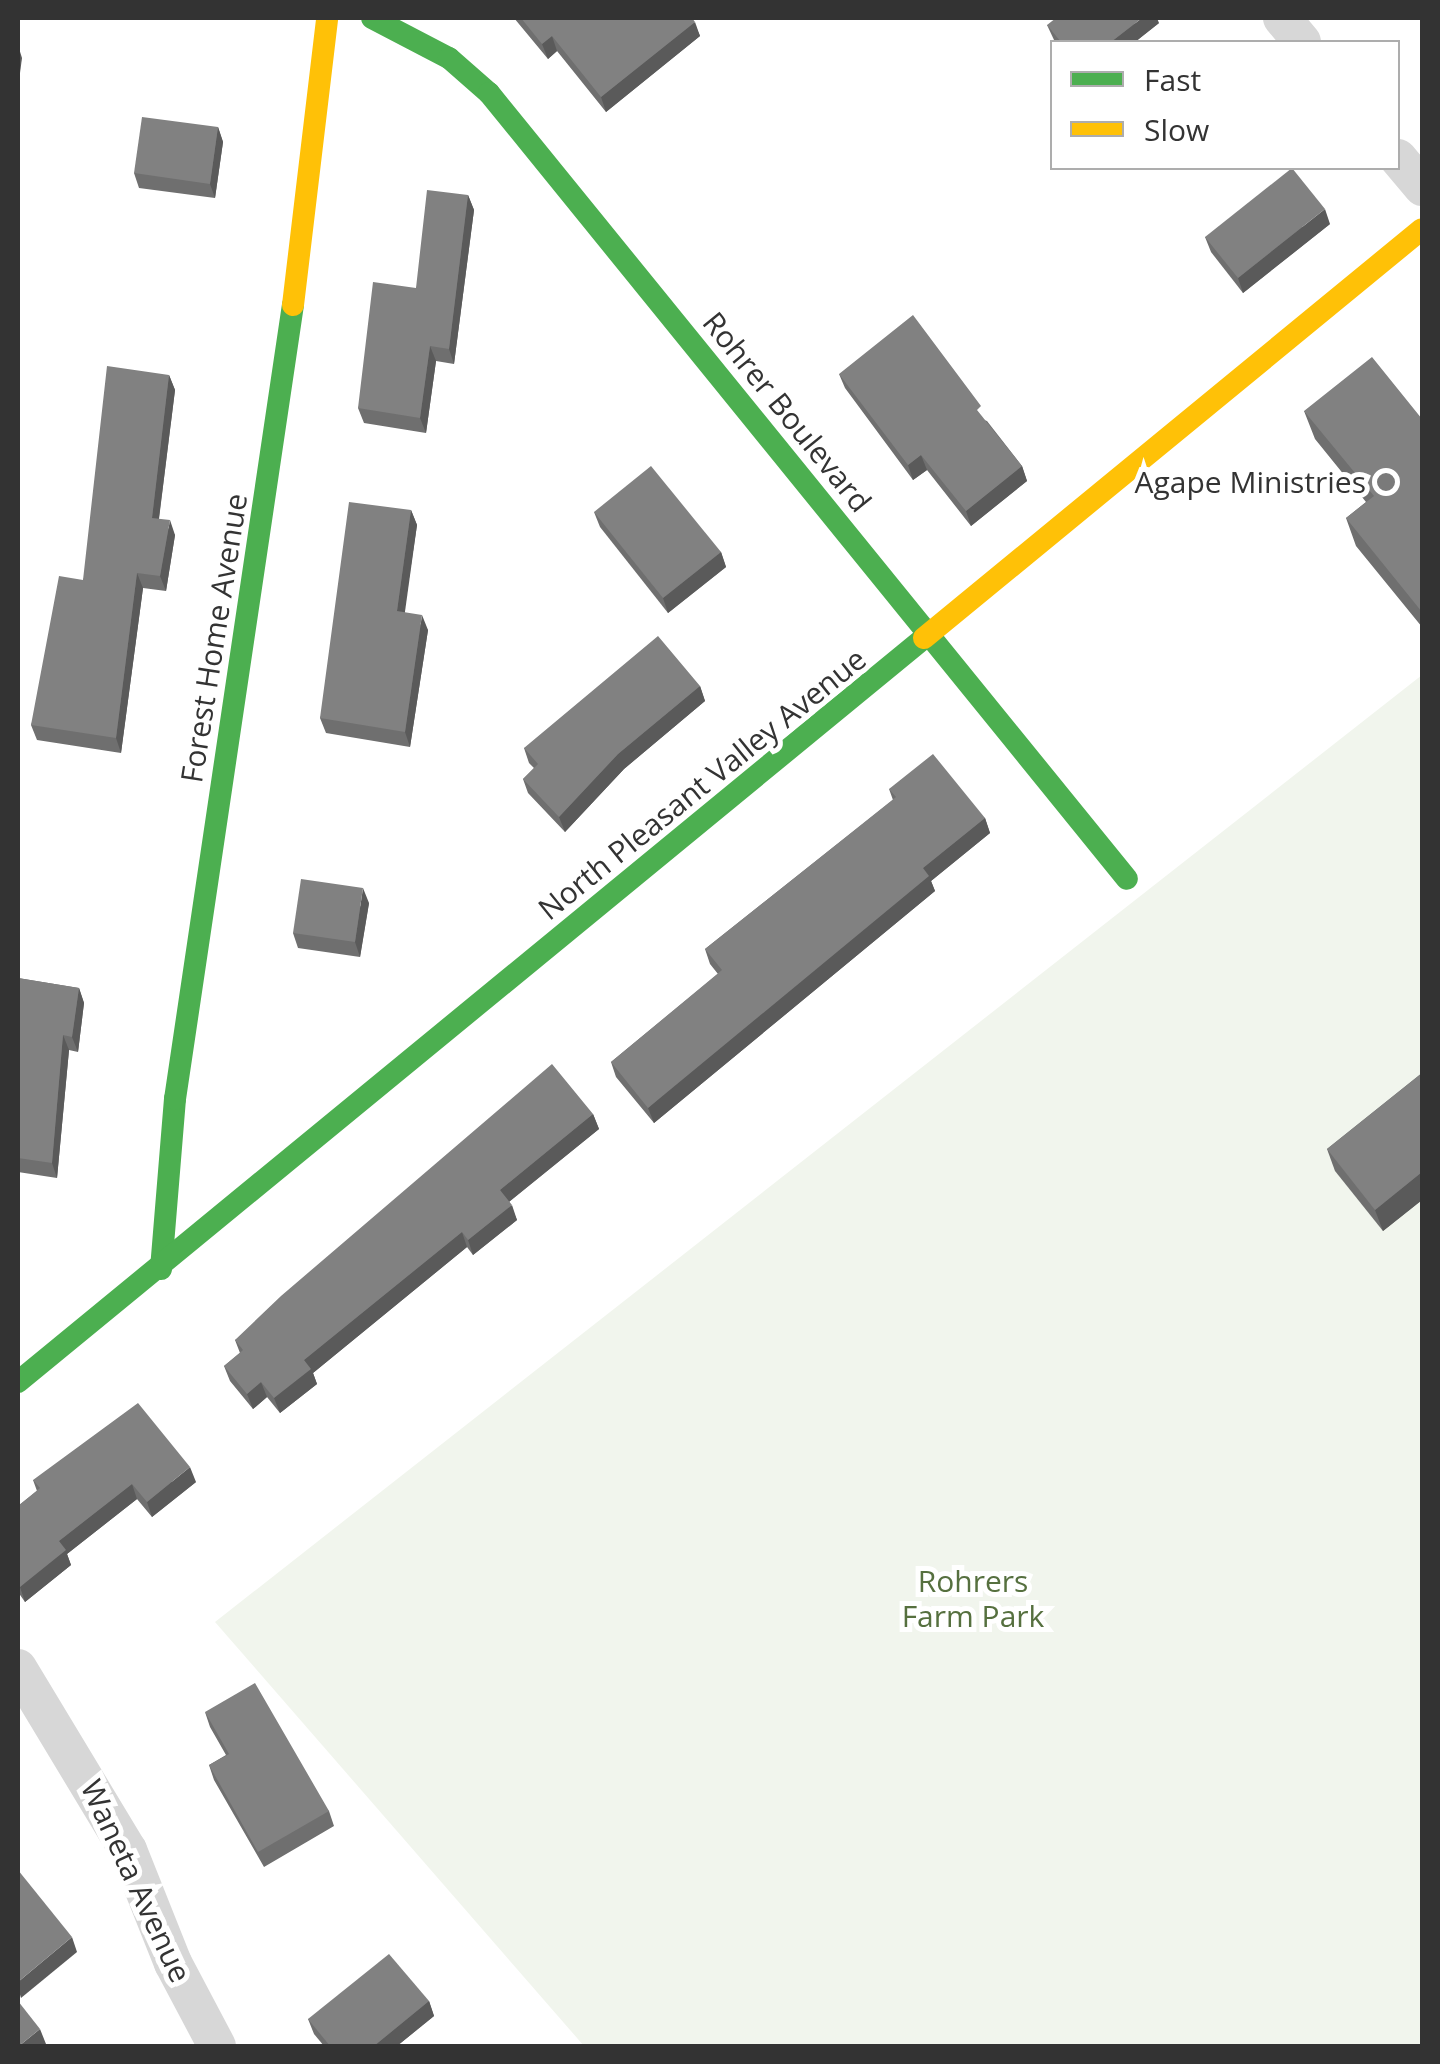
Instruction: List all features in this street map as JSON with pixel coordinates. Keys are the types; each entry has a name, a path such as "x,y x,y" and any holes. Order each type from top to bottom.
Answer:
{"street":[{"name":"Forest Home Avenue","path":"161,1269 178,1080 280,423 327,18"},
{"name":"Rohrer Boulevard","path":"372,18 449,58 490,93 1127,879"},
{"path":"1282,18 1300,40"},
{"path":"1400,160 1422,187"},
{"name":"North Pleasant Valley Avenue","path":"18,1382 161,1269 1422,230"},
{"name":"Waneta Avenue","path":"18,1668 128,1850 206,2042"}],"green space":[{"name":"Rohrers Farm Park","path":"1422,675 1422,2046 584,2046 215,1622"}],"building":[{"path":"521,18 692,18 695,22 601,97 552,36 542,44"},
{"path":"1056,18 1142,18 1114,40 1059,40 1047,25"},
{"path":"142,117 218,127 210,184 134,173"},
{"path":"1289,170 1294,170 1325,209 1238,278 1205,237"},
{"path":"427,190 468,195 449,349 430,346 420,418 358,408 373,282 416,288"},
{"path":"913,315 981,406 977,410 1022,466 966,511 921,455 908,465 839,374"},
{"name":"Agape Ministries","path":"1372,357 1422,419 1422,612 1346,518 1374,496 1304,411"},
{"path":"107,366 169,375 152,518 170,520 160,576 137,573 116,738 31,725 59,576 83,580"},
{"path":"651,466 721,552 663,598 594,512"},
{"path":"349,502 411,510 397,611 422,615 405,732 320,718"},
{"path":"658,636 700,686 618,754 559,817 523,779 538,764 524,748"},
{"path":"933,754 985,818 923,868 929,876 648,1108 611,1062 722,970 705,949 896,797 889,789"},
{"path":"301,879 363,888 355,942 293,933"},
{"path":"18,978 79,988 72,1037 63,1035 52,1163 18,1158"},
{"path":"552,1064 593,1114 500,1190 512,1205 468,1240 462,1232 304,1360 311,1369 274,1398 261,1382 247,1394 224,1366 243,1350 235,1340"},
{"path":"1422,1073 1422,1172 1375,1210 1327,1149"},
{"path":"138,1403 190,1467 147,1502 132,1484 59,1541 66,1550 20,1587 18,1506 40,1488 33,1480"},
{"path":"255,1683 329,1811 258,1852 209,1765 229,1754 205,1712"},
{"path":"18,1870 72,1937 18,1982"},
{"path":"389,1954 429,2001 374,2046 330,2046 308,2019"},
{"path":"18,2001 40,2029 19,2046 18,2046"}],"traffic: fast":[{"path":"372,18 449,58 489,93 1127,879"},
{"path":"161,1269 175,1099 293,305"},
{"path":"18,1382 924,638"}],"traffic: slow":[{"path":"293,305 327,18"},
{"path":"924,638 1422,229"}],"place":[{"name":"Agape Ministries","path":"1386,482"}]}
